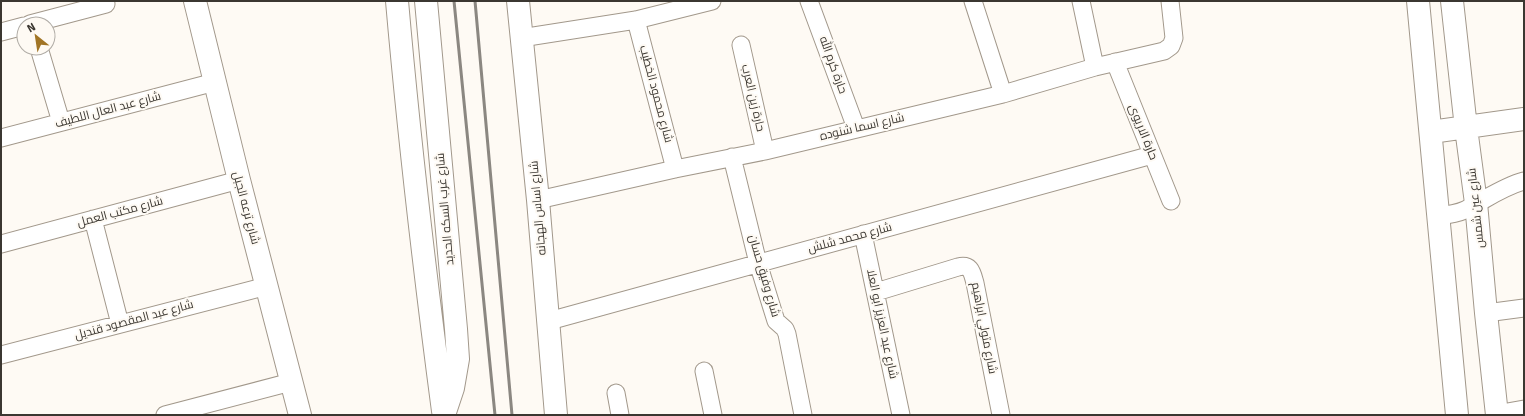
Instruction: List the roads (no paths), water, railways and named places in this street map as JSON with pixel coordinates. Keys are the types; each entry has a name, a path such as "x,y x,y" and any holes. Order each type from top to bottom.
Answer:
{"street":[{"name":"شارع ترعه الجبل","path":"195,1 239,180 300,415"},
{"name":"شارع غرب السكه الحديد","path":"397,1 404,86 423,256 444,415"},
{"name":"شارع غرب السكه الحديد","path":"426,1 458,359 453,388 444,415"},
{"name":"شارع اساس الهجانه","path":"518,1 538,200 556,415"},
{"path":"521,38 636,20 712,1"},
{"name":"حارة كرم الله","path":"809,1 856,128"},
{"path":"973,1 1003,94"},
{"path":"1081,1 1095,67"},
{"name":"شارع اسما شنوده","path":"538,200 675,169 765,151 1003,94 1095,67 1164,51 1171,46 1173,42 1170,1"},
{"path":"1418,1 1457,415"},
{"name":"شارع عين شمس","path":"1452,1 1476,203 1497,414"},
{"path":"56,17 106,4"},
{"name":"شارع محمود الخطيب","path":"636,20 675,169"},
{"path":"1,32 16,28"},
{"name":"حارة زين العرب","path":"741,45 765,151"},
{"path":"41,56 61,122"},
{"name":"حارة الاريوى","path":"1116,62 1171,201"},
{"name":"شارع عبد العال اللطيف","path":"1,138 215,82"},
{"path":"1431,132 1524,120"},
{"name":"شارع محمد شلش","path":"549,321 1152,155"},
{"name":"شارع وفيق حسان","path":"732,157 758,263 776,321 785,329 787,334 803,415"},
{"name":"شارع مكتب العمل","path":"1,244 239,180"},
{"path":"1438,216 1464,210 1501,190 1524,181"},
{"path":"93,219 120,324"},
{"name":"شارع عبد العزيز ابو العلا","path":"863,234 901,415"},
{"name":"شارع متولي ابراهيم","path":"876,292 964,265 969,268 975,283 997,414"},
{"name":"شارع عبد المقصود قنديل","path":"1,355 267,286"},
{"path":"1486,313 1524,308"},
{"path":"704,371 713,415"},
{"path":"165,415 291,382"},
{"path":"616,393 620,415"},
{"path":"1497,414 1524,409"}],"railway":[{"path":"454,1 495,415"},
{"path":"475,1 512,415"}]}
